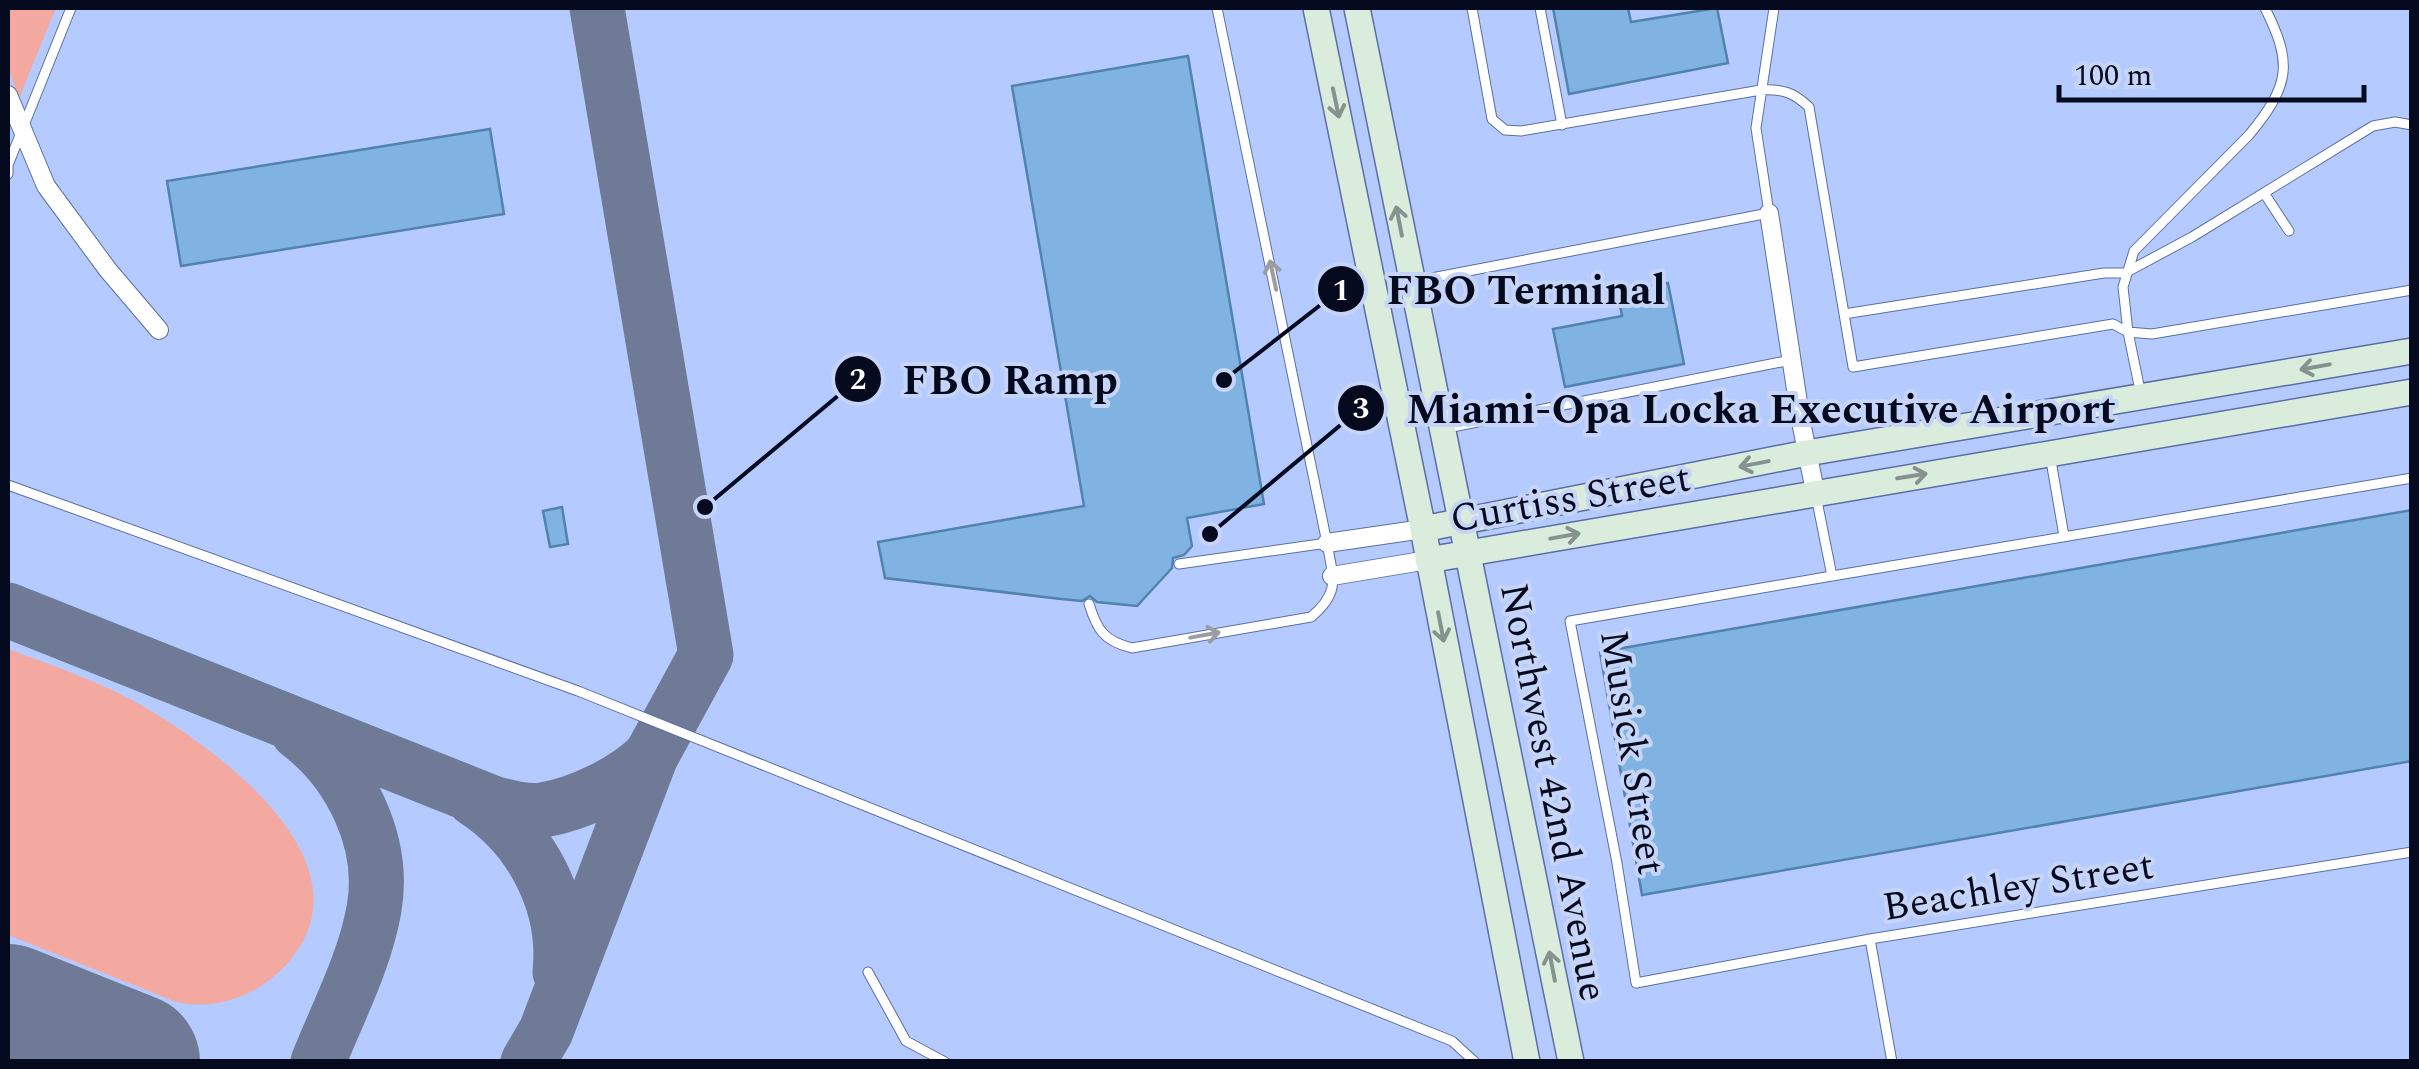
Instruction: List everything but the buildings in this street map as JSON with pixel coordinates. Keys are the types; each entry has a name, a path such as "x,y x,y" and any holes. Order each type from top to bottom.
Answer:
{"street":[{"name":"Northwest 42nd Avenue","path":"1316,8 1424,529 1528,1062"},
{"name":"Northwest 42nd Avenue","path":"1357,8 1571,1062"},
{"path":"8,94 46,186 108,270 159,330"},
{"path":"1769,213 1816,492"},
{"name":"Curtiss Street","path":"1327,543 1463,522 1807,454 2412,351"},
{"name":"Curtiss Street","path":"1332,576 2412,392"}],"lane":[{"path":"8,174 8,165 71,8"},
{"path":"1089,604 1096,630 1112,643 1132,648 1312,616 1327,603 1334,586 1217,8"},
{"path":"1472,8 1492,119 1505,130 1521,132 1762,90 1795,94 1809,107 1853,367 2112,324 2128,332 2152,334 2412,290"},
{"path":"1540,8 1562,124"},
{"path":"1412,282 1769,213 1756,128 1774,8"},
{"path":"2142,396 2123,298 2125,273 2140,244 2262,119 2283,78 2285,64 2282,42 2265,8"},
{"path":"1844,314 2125,273 2373,126 2394,122 2412,125"},
{"path":"2264,193 2289,230"},
{"path":"1444,428 1791,360"},
{"path":"2050,453 2064,536"},
{"path":"1816,492 1832,576 2412,478"},
{"path":"8,485 578,692 1452,1041 1475,1062"},
{"path":"1179,564 1327,543"},
{"name":"Musick Street","path":"1636,983 1570,621 1832,576"},
{"name":"Beachley Street","path":"1636,983 1870,939 2412,852"},
{"path":"1870,939 1892,1062"},
{"path":"868,972 906,1040 945,1062"}],"shaded area":[{"path":"8,8 2411,8 2411,1061 8,1061"},
{"path":"56,8 19,98 8,67 8,10"},
{"path":"8,649 92,681 174,725 246,781 277,815 301,851 313,889 309,927 275,976 250,992 221,1002 176,1002 8,935"}],"taxiway":[{"path":"528,1062 546,1031 651,756 706,655 597,8"},
{"path":"8,610 507,807 537,810 571,803 615,783 651,756"},
{"path":"298,732 334,767 360,810 369,834 376,884 364,948 318,1062"},
{"path":"474,799 512,832 541,874 558,921 560,972"},
{"path":"67,1037 100,1062"}],"runway":[{"path":"8,1013 131,1062"}],"place":[{"name":"FBO Terminal","path":"1224,380"},
{"name":"FBO Ramp","path":"705,507"},
{"name":"Miami-Opa Locka Executive Airport","path":"1210,534"}]}
